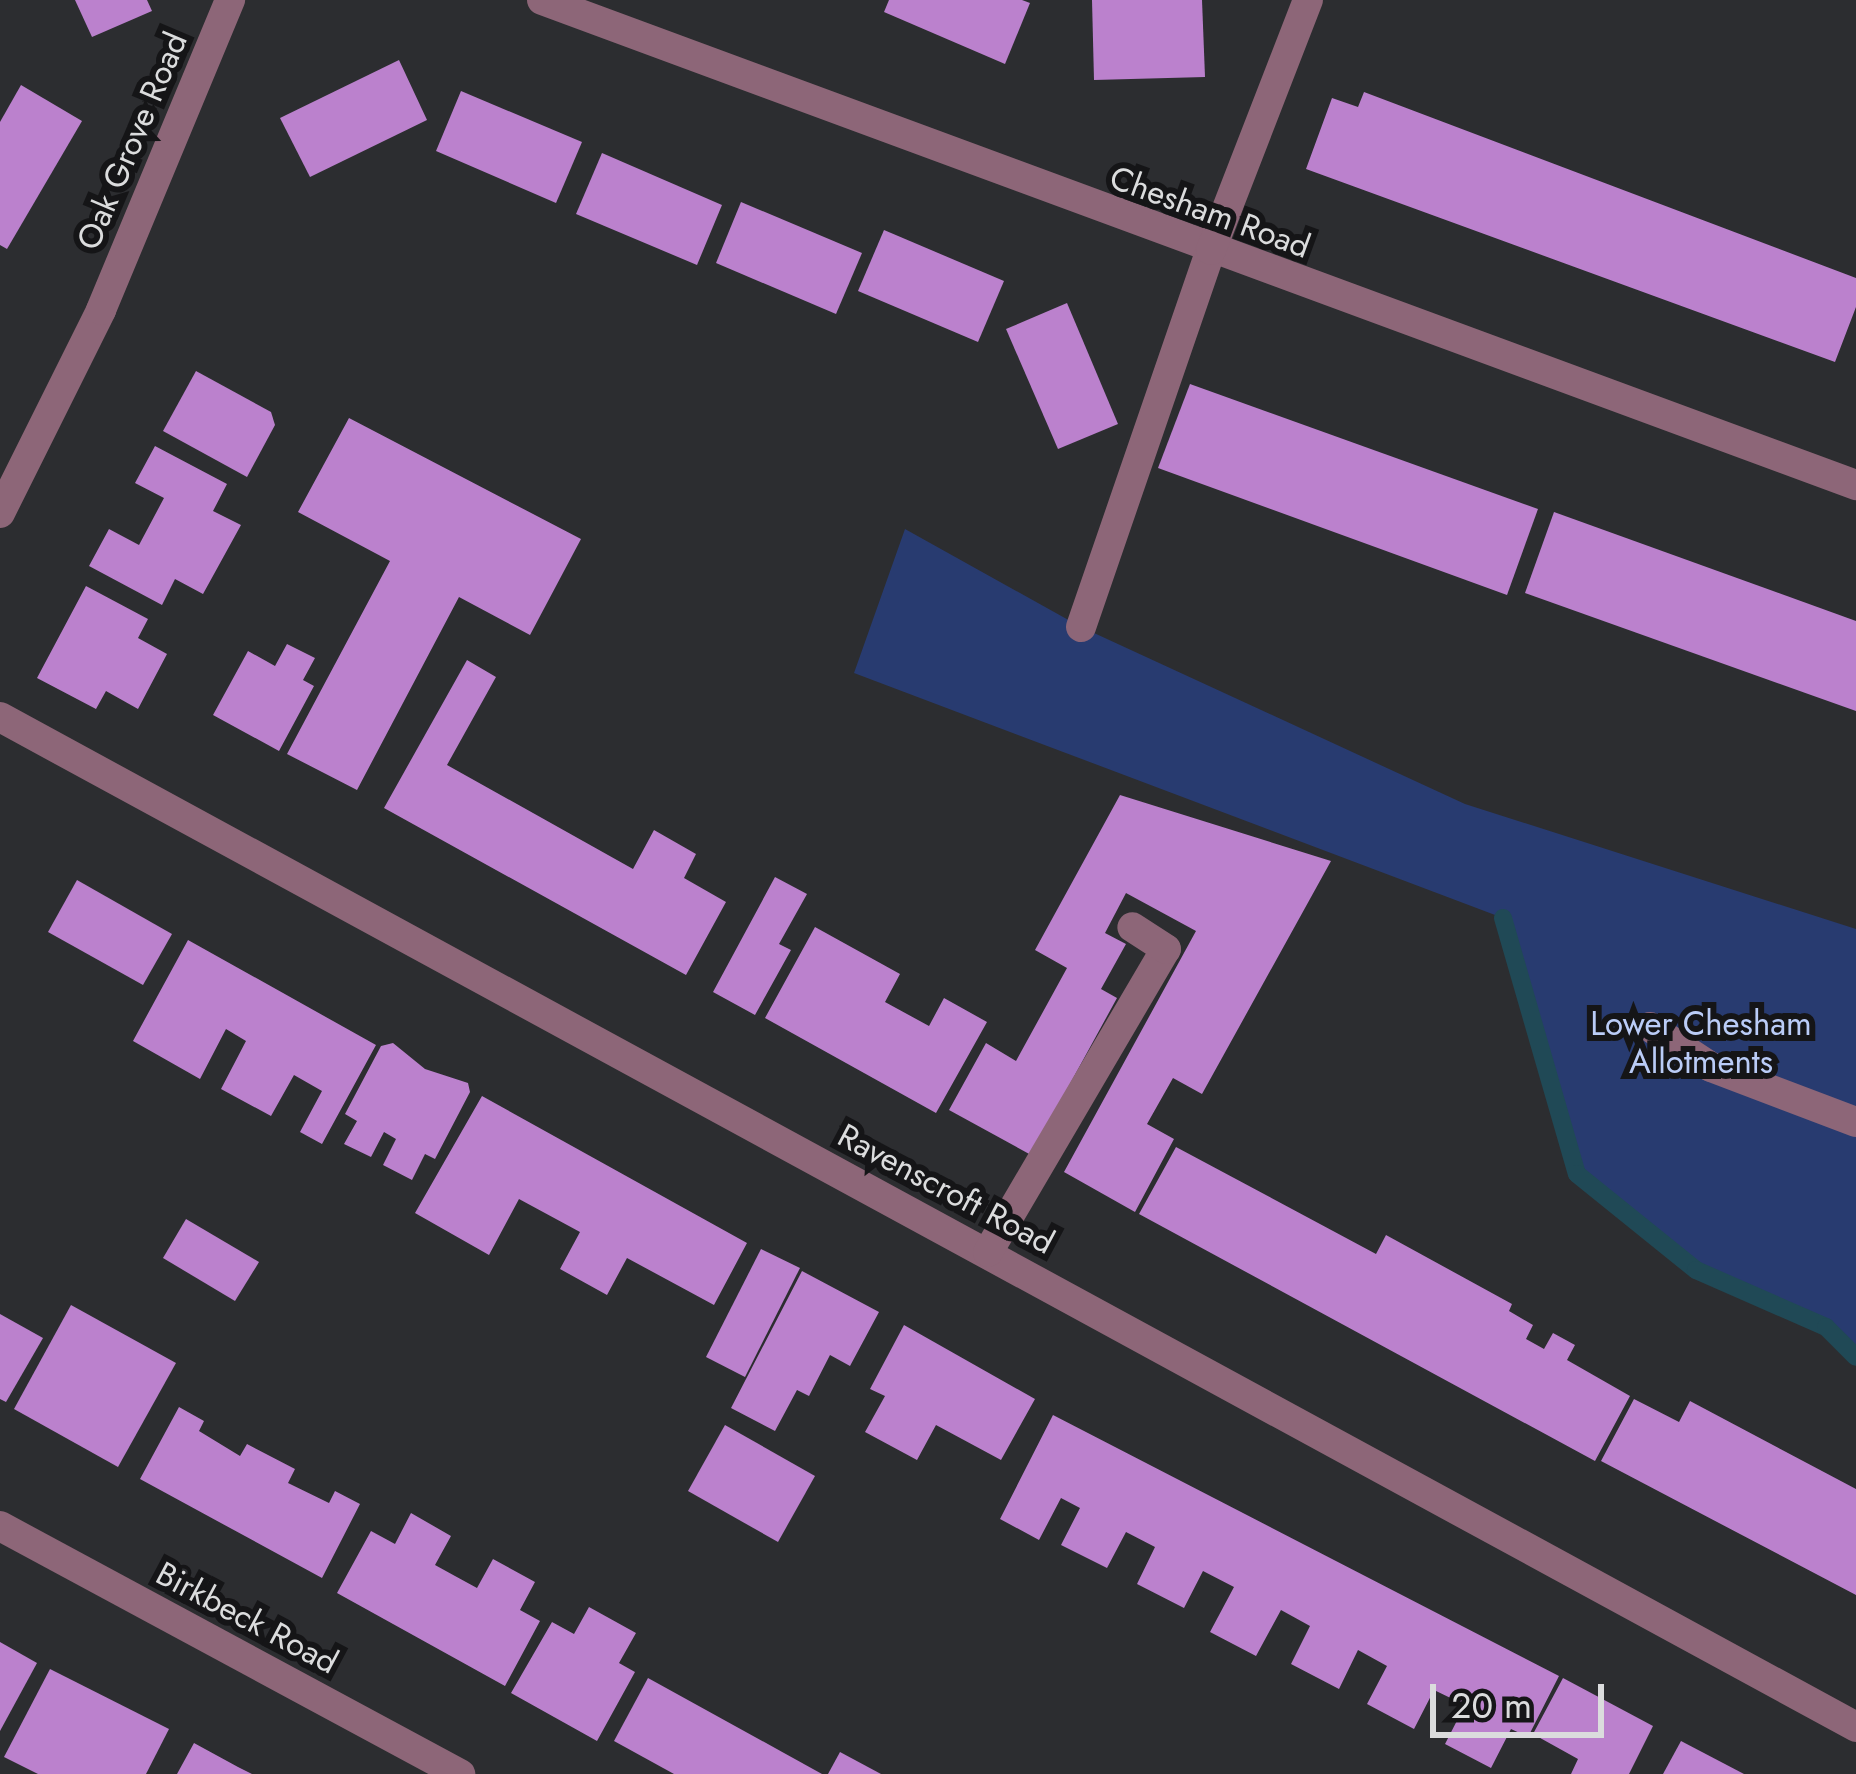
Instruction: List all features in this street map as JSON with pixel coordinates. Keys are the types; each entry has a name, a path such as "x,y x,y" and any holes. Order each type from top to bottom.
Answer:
{"street":[{"name":"Oak Grove Road","path":"0,513 101,310 230,0"},
{"name":"Chesham Road","path":"542,0 1856,485"},
{"path":"1082,627 1211,250 1308,0"},
{"name":"Ravenscroft Road","path":"0,717 1856,1727"},
{"path":"988,1252 1166,949 1132,927"},
{"path":"1650,1027 1711,1067 1856,1122"},
{"name":"Birkbeck Road","path":"0,1526 460,1774"}],"green space":[{"name":"Lower Chesham Allotments","path":"905,529 1081,627 1465,804 1856,929 1856,1357 1826,1327 1696,1270 1577,1174 1503,918 854,673"}],"building":[{"path":"75,0 147,0 152,11 92,37"},
{"path":"889,0 1030,3 1005,64 884,12"},
{"path":"1092,0 1202,0 1205,77 1094,80"},
{"path":"399,60 427,120 310,177 280,118"},
{"path":"21,85 82,121 7,249 0,245 0,122"},
{"path":"461,91 582,142 556,203 436,151"},
{"path":"1364,92 1856,278 1856,307 1835,362 1306,169 1332,98 1358,107"},
{"path":"602,153 722,205 697,265 576,214"},
{"path":"741,202 862,253 836,314 716,263"},
{"path":"884,230 1004,281 978,342 858,291"},
{"path":"1067,303 1118,424 1058,449 1006,329"},
{"path":"196,371 271,412 275,425 247,477 163,431"},
{"path":"1190,384 1538,509 1507,595 1158,468"},
{"path":"349,418 581,539 530,635 459,597 357,790 287,754 390,561 298,512"},
{"path":"155,446 227,484 213,511 241,525 203,594 175,579 162,605 89,566 109,529 139,545 164,498 135,483"},
{"path":"1554,512 1856,621 1856,711 1525,593"},
{"path":"86,586 148,619 138,638 167,654 138,709 106,691 96,709 37,678"},
{"path":"287,644 315,658 303,680 314,686 279,751 213,715 248,651 275,666"},
{"path":"467,660 496,677 447,765 633,869 654,830 696,854 684,878 726,902 686,975 384,808"},
{"path":"1120,795 1331,861 1202,1094 1173,1078 1147,1124 1174,1139 1135,1212 1064,1172 1196,931 1126,893 1105,933 1126,944 1101,989 1117,998 1031,1155 949,1110 986,1043 1016,1061 1067,968 1035,950"},
{"path":"775,877 807,894 779,944 791,950 755,1015 713,992"},
{"path":"77,880 172,934 143,985 48,932"},
{"path":"815,927 900,974 885,1002 929,1026 944,998 987,1022 936,1113 765,1018"},
{"path":"188,940 376,1045 322,1144 300,1132 322,1091 294,1075 271,1116 221,1089 246,1041 226,1029 200,1079 133,1041"},
{"path":"393,1043 425,1069 468,1083 470,1092 435,1159 425,1154 412,1180 383,1165 396,1139 384,1132 371,1157 344,1144 357,1121 345,1114 381,1046"},
{"path":"482,1096 747,1243 714,1305 627,1258 607,1295 560,1269 580,1232 519,1199 489,1255 415,1213"},
{"path":"1176,1147 1376,1254 1386,1235 1512,1304 1509,1311 1533,1325 1526,1339 1544,1349 1553,1333 1575,1345 1567,1360 1630,1396 1595,1461 1139,1214"},
{"path":"186,1219 259,1262 235,1301 163,1258"},
{"path":"761,1249 800,1268 745,1377 706,1357"},
{"path":"802,1271 879,1312 850,1366 830,1355 809,1396 797,1390 775,1431 731,1408"},
{"path":"71,1305 176,1363 118,1467 14,1409"},
{"path":"0,1314 43,1338 6,1402 0,1399"},
{"path":"904,1325 1035,1399 1001,1460 936,1425 917,1460 865,1432 885,1396 870,1389"},
{"path":"1634,1399 1679,1422 1690,1401 1856,1489 1856,1595 1601,1461"},
{"path":"179,1407 204,1421 199,1431 240,1456 247,1444 295,1469 288,1483 329,1503 335,1491 360,1504 322,1578 140,1479"},
{"path":"1053,1415 1559,1676 1528,1737 1511,1729 1491,1768 1445,1744 1465,1705 1434,1690 1414,1729 1367,1704 1387,1666 1358,1650 1339,1689 1291,1664 1310,1626 1281,1610 1256,1656 1210,1632 1234,1587 1203,1571 1184,1608 1137,1584 1155,1547 1126,1532 1107,1568 1061,1545 1080,1508 1061,1498 1039,1540 1000,1519"},
{"path":"725,1425 815,1476 778,1542 688,1491"},
{"path":"411,1513 451,1536 435,1565 477,1588 493,1559 535,1582 520,1610 540,1621 505,1686 337,1593 371,1531 395,1544"},
{"path":"589,1607 636,1633 619,1663 635,1672 597,1741 511,1693 552,1622 574,1634"},
{"path":"0,1642 37,1663 0,1731"},
{"path":"50,1669 169,1729 146,1774 38,1774 4,1757"},
{"path":"648,1678 822,1774 674,1774 614,1741"},
{"path":"1563,1678 1653,1726 1629,1774 1571,1774 1578,1759 1533,1734"},
{"path":"1681,1741 1744,1774 1663,1774"},
{"path":"194,1743 238,1767 252,1774 177,1774"},
{"path":"840,1752 881,1774 828,1774"}],"waterway":[{"path":"1503,918 1577,1174 1696,1270 1826,1327 1856,1357"}]}
